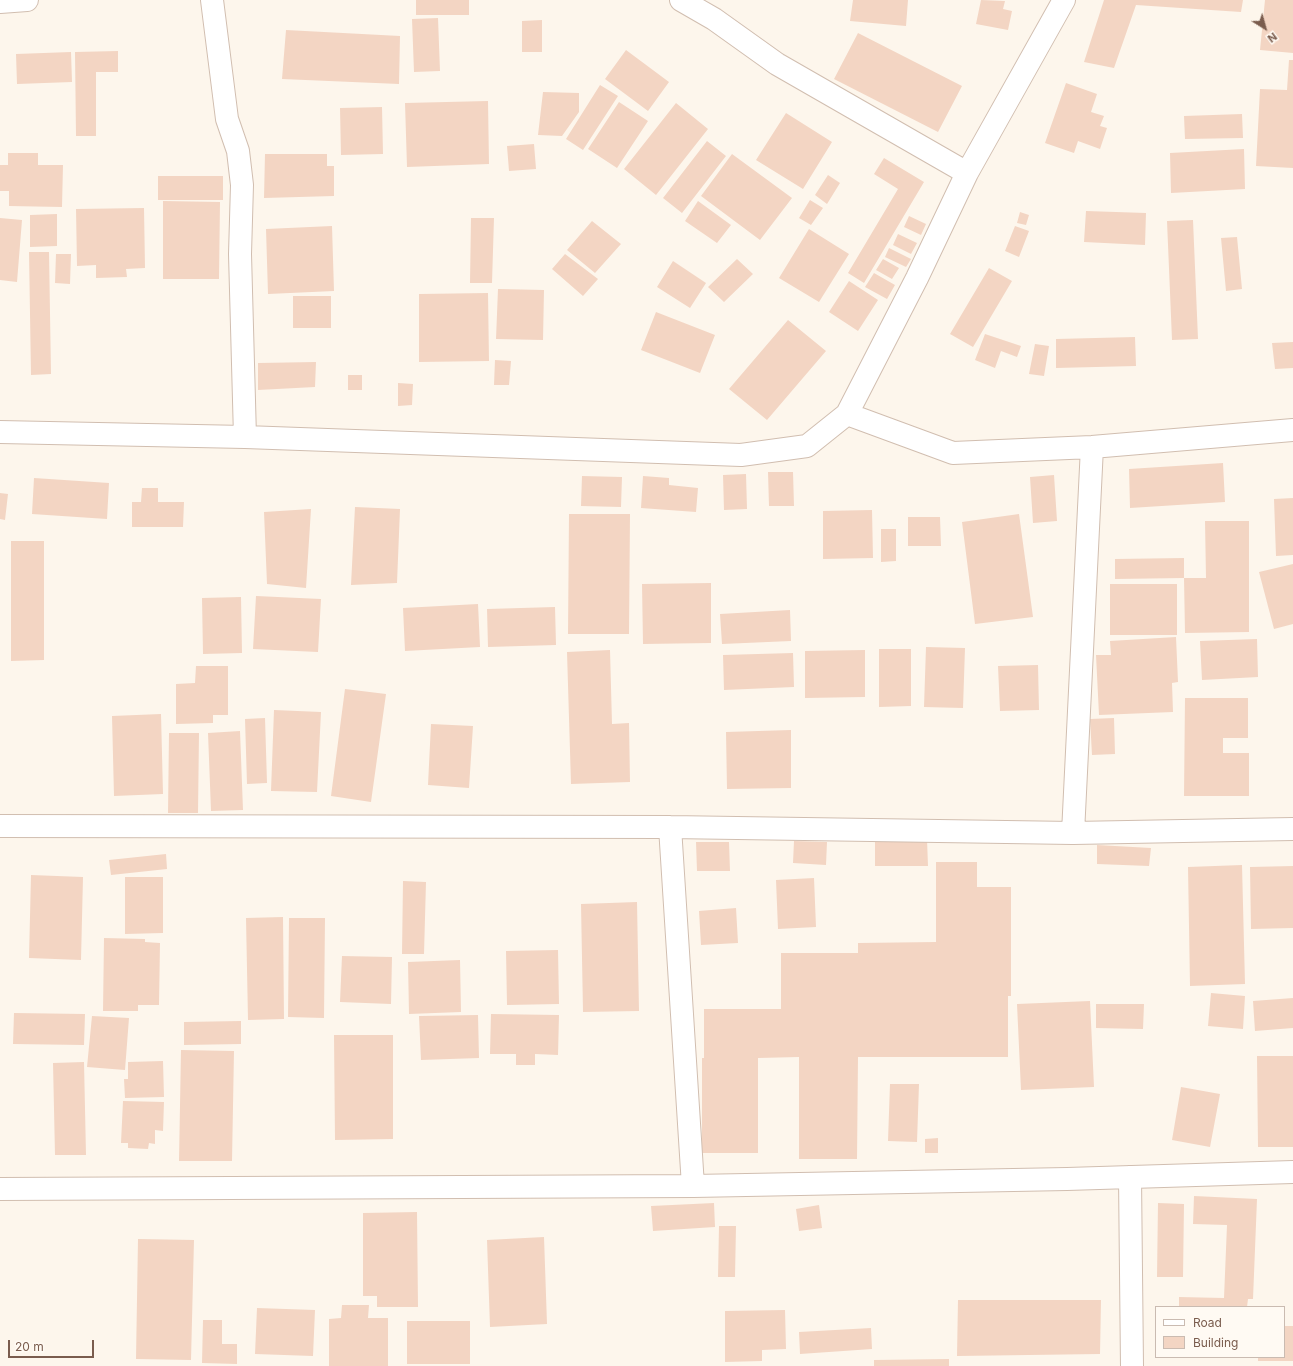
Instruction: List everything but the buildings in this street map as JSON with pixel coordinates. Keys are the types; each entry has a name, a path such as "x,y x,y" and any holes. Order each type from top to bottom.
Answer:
{"street":[{"path":"0,2 27,0"},
{"path":"212,0 227,119 238,151 242,185 240,254 245,437"},
{"path":"681,0 714,19 777,64 967,173"},
{"path":"0,432 245,437 741,455 807,446 847,414 917,278 967,173 1064,0"},
{"path":"847,414 953,453 1092,447 1293,430"},
{"path":"1073,833 1092,447"},
{"path":"0,826 670,828 1073,833 1293,829"},
{"path":"670,828 693,1186"},
{"path":"0,1189 693,1186 1293,1172"},
{"path":"1130,1177 1132,1366"}]}
